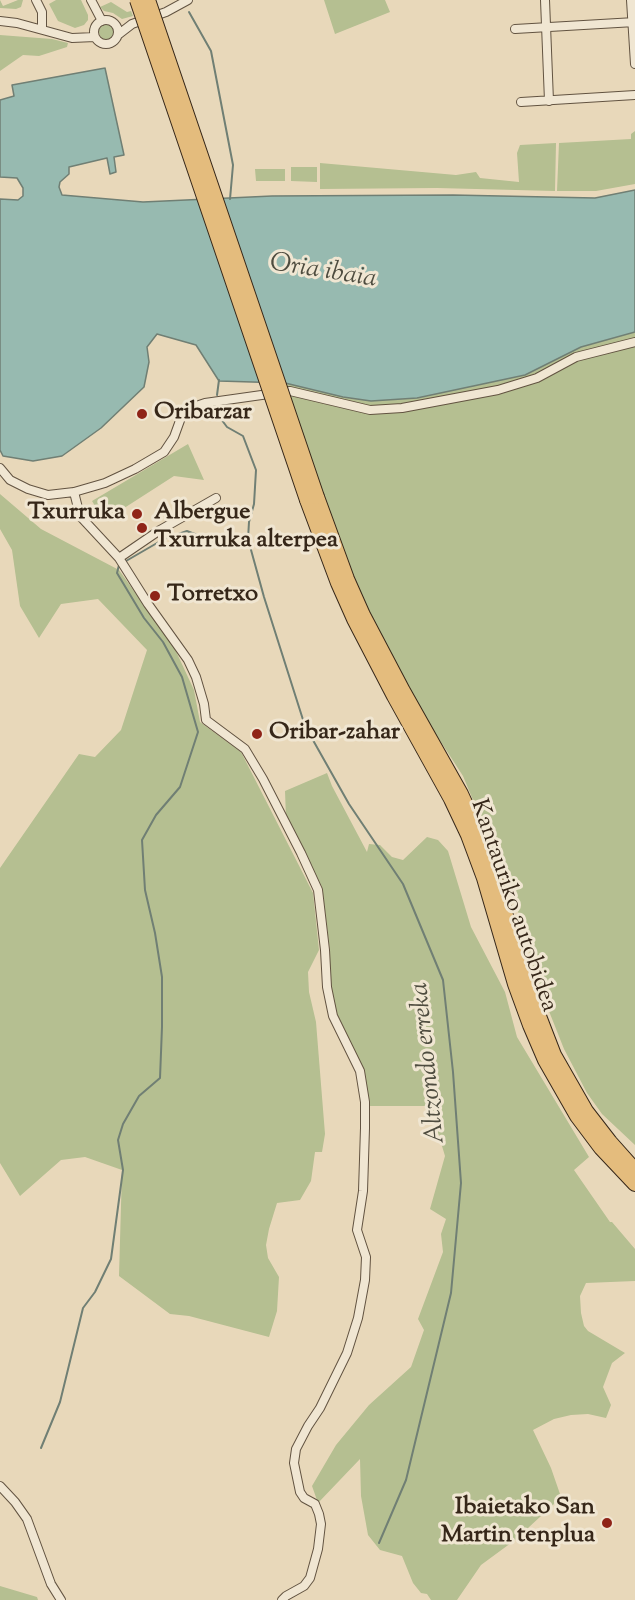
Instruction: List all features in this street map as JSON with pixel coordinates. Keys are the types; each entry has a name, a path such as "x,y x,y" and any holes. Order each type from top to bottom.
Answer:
{"highway":[{"path":"137,0 312,499"},
{"path":"148,0 312,499"},
{"name":"Kantauriko autobidea","path":"312,499 363,615 457,786 478,831 494,875 539,1022 554,1055 586,1111 635,1170"},
{"name":"Kantauriko autobidea","path":"312,499 335,574 354,619 468,835 484,878 515,984 545,1060 562,1092 601,1149 635,1184"}],"street":[{"path":"36,0 42,12 42,29"},
{"path":"91,0 102,21"},
{"path":"118,34 132,24 160,14 188,0"},
{"path":"545,0 549,101"},
{"path":"631,0 635,64"},
{"path":"0,21 42,29 72,38 92,36 100,43 110,44 116,40 118,34 115,24"},
{"path":"92,36 95,27 102,21 132,24"},
{"path":"515,29 634,22"},
{"path":"521,102 635,96"},
{"path":"0,468 10,480 28,489 48,495 74,492 105,483 164,452 174,437 182,415 192,407 209,402 290,391 370,410 402,408 498,390 537,378 576,357 635,342"},
{"path":"74,492 80,516 119,558 188,660 196,677 206,720 245,749 301,853 318,890 326,950 327,987 333,1016 360,1071 365,1102 365,1128 363,1191 357,1230 366,1257 365,1280 358,1318 347,1353 320,1408 296,1449 294,1463 300,1492 304,1498 315,1504 321,1524 313,1570 304,1586 282,1600"},
{"path":"119,558 160,530 216,498"},
{"path":"0,1486 27,1519 51,1584 61,1600"}],"green space":[{"path":"0,0 3,6 23,0 21,7 16,9 0,8"},
{"path":"56,0 81,0 88,20 84,25 75,28 58,21 49,4"},
{"path":"324,0 385,0 390,12 335,34"},
{"path":"111,2 127,12 131,11 133,16 122,19 100,7"},
{"path":"107,24 115,32 107,40 99,32"},
{"path":"0,35 52,39 68,43 67,47 39,56 23,55 0,71"},
{"path":"635,131 635,184 596,191 557,191 559,143 631,139 631,134"},
{"path":"556,143 555,191 437,188 320,189 320,163 456,175 476,172 480,178 519,182 517,153 520,145"},
{"path":"291,167 317,167 317,182 291,181"},
{"path":"255,169 285,169 285,181 256,181"},
{"path":"635,332 635,1145 602,1114 587,1093 564,1049 539,986 516,904 463,776 415,702 355,584 285,383 343,397 417,398 525,375 581,347"},
{"path":"188,444 204,480 174,476 104,521 92,501"},
{"path":"0,494 41,529 119,570 174,647 194,690 200,722 241,752 313,893 319,950 308,972 309,992 316,1022 325,1134 322,1152 315,1152 311,1181 300,1200 277,1203 269,1229 266,1245 268,1258 279,1277 277,1311 269,1337 189,1316 170,1314 119,1276 122,1170 85,1157 61,1160 20,1196 0,1163 0,868 79,754 95,757 121,730 147,650 98,599 61,604 39,638 20,606 12,550 0,529"},
{"path":"327,773 367,852 369,844 380,845 392,857 403,860 427,837 438,840 448,851 471,927 505,992 517,1037 589,1157 574,1170 610,1222 635,1249 635,1281 586,1283 580,1296 584,1326 588,1331 625,1353 612,1363 603,1387 611,1405 606,1418 588,1414 571,1415 554,1419 533,1430 551,1468 560,1494 554,1504 515,1540 481,1565 457,1600 431,1600 427,1594 421,1593 413,1583 402,1556 380,1550 368,1535 361,1496 360,1459 318,1503 312,1486 336,1445 369,1405 411,1367 424,1330 418,1319 443,1252 441,1234 446,1219 430,1209 445,1156 430,1106 370,1106 363,1070 341,1026 335,1007 330,984 330,951 322,887 286,818 285,791"},
{"path":"0,1586 37,1597 38,1600 0,1600"}],"water":[{"name":"Oria ibaia","path":"105,68 124,155 114,157 116,172 110,174 107,158 69,167 69,174 60,182 62,195 143,202 272,196 453,195 595,198 635,190 635,332 581,347 525,375 417,398 371,401 343,397 285,383 219,381 196,345 157,334 147,347 149,362 144,387 101,428 62,456 33,461 3,456 0,450 0,199 18,200 23,196 23,188 17,178 0,177 0,100 14,96 12,85"}],"waterway":[{"path":"189,12 211,51 233,165 230,199"},
{"name":"Altzondo erreka","path":"217,395 219,380"},
{"name":"Altzondo erreka","path":"216,407 215,411 227,427 243,436 256,470 254,504 249,522 248,539 305,726 349,804 403,884 443,980 453,1072 461,1183 451,1293 406,1480 379,1543"},
{"name":"Altzondo erreka","path":"126,561 164,539 187,531 228,547 240,546 248,539"},
{"name":"Altzondo erreka","path":"41,1448 60,1402 83,1308 95,1292 111,1259 123,1170 118,1140 123,1124 139,1096 160,1078 162,977 145,890 142,840 156,815 180,787 198,732 182,677 163,642 144,618 117,573 119,565"}],"place":[{"name":"Oribarzar","path":"142,414"},
{"name":"Txurruka","path":"137,514"},
{"name":"Albergue Txurruka alterpea","path":"142,528"},
{"name":"Torretxo","path":"155,596"},
{"name":"Oribar-zahar","path":"257,734"},
{"name":"Ibaietako San Martin tenplua","path":"607,1523"}]}
